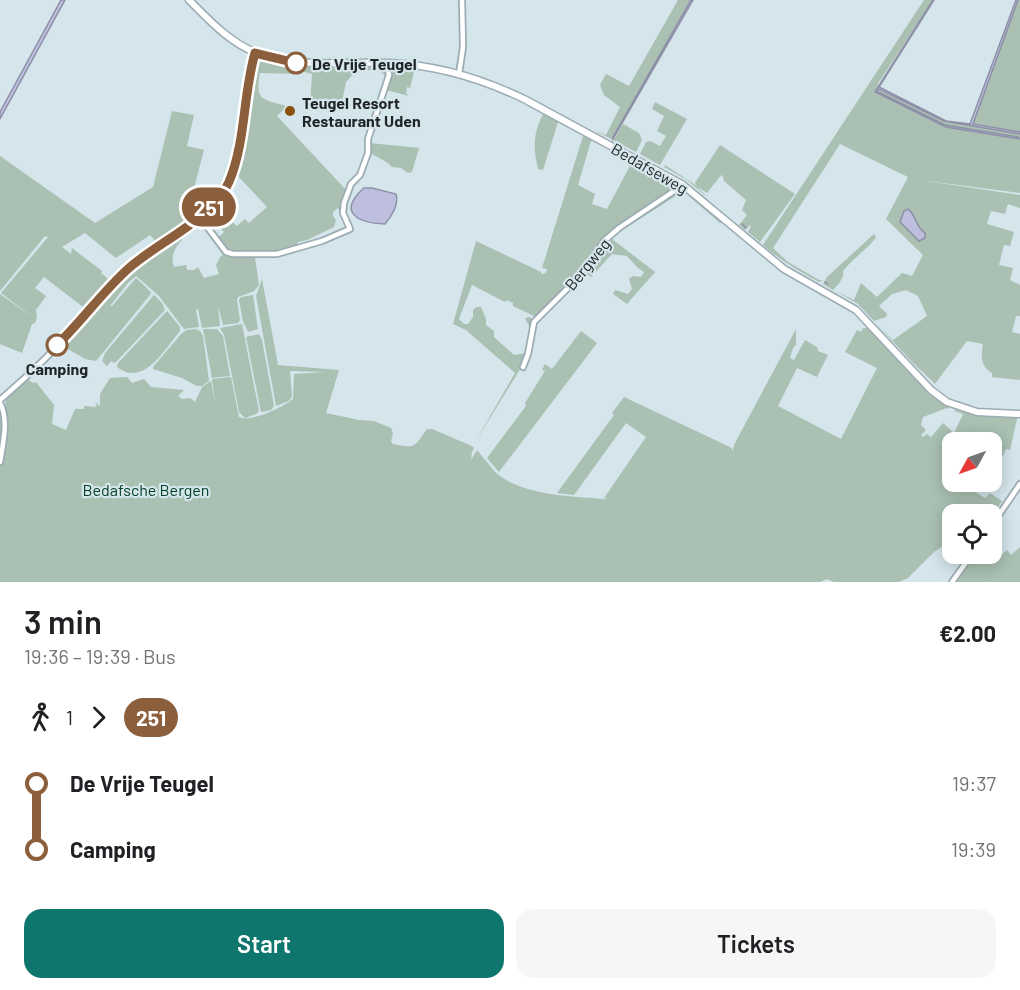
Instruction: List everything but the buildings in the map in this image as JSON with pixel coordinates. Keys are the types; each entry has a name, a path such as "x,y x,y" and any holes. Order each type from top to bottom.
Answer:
{"street":[{"name":"Bedafseweg","path":"189,0 223,32 255,53 297,63 408,65 459,74 496,86 526,100 682,185 784,269 856,310 908,367 939,397 953,406 977,412 1020,414"},
{"path":"459,74 463,54 462,0"},
{"path":"0,462 4,423 3,408 0,402 81,322 127,269 164,244 220,196 232,173 244,118 249,74 255,53"},
{"path":"199,216 222,248 230,254 270,255 300,249 350,229 343,213 344,203 351,184 360,175 368,153 368,140 389,75 387,63"},
{"name":"Bergweg","path":"523,367 534,322 583,273 604,241 619,228 682,185"},
{"path":"1002,510 1020,484"},
{"path":"952,582 965,564"}],"green space":[{"path":"678,0 691,0 613,137 615,138 623,124 639,133 642,140 636,152 596,131 606,135 620,107 604,95 600,85 606,74 629,86"},
{"path":"924,0 933,0 879,82 875,93 946,127 1020,139 1020,193 920,180 1020,195 1020,208 1008,204 1005,214 991,211 987,224 1014,232 1010,246 1004,245 999,265 1013,268 1010,280 1020,285 1020,316 1016,316 1012,332 1020,334 1020,380 992,377 992,373 985,367 982,360 983,344 967,341 935,384 877,324 893,340 927,316 918,296 906,290 892,294 879,306 887,314 886,317 874,321 858,304 836,291 854,300 861,283 877,297 902,273 912,276 923,255 886,219 908,177 840,144 773,248 788,262 819,280 823,280 819,282 804,274 763,245"},
{"path":"1018,0 1020,0 1020,132 972,124"},
{"path":"260,57 296,65 299,68 298,74 260,73 260,94 266,100 287,106 277,116 347,191 341,213 338,208 333,212 336,220 334,227 298,242 296,247 269,253 247,250 231,252 226,250 218,238 224,232 213,218 216,215 226,224 230,220 237,226 245,219 249,223 267,207 234,174 251,72 255,60"},
{"path":"304,65 380,65 387,77 378,70 357,70 346,82 340,111 313,110 310,106 312,74 304,72"},
{"path":"395,66 415,68 410,88 407,87 406,93 409,96 386,90"},
{"path":"877,89 944,121 1020,134 1020,138 945,125 876,92"},
{"path":"655,102 687,119 660,165 640,154 646,142 650,141 660,146 666,136 657,131 664,116 652,109"},
{"path":"538,109 592,137 593,141 591,141 578,185 595,194 592,204 607,209 631,164 675,187 628,158 678,187 608,236 585,269 540,315 534,316 513,306 513,303 507,300 505,302 472,285 459,319 464,324 468,324 473,317 473,310 481,307 486,325 494,331 494,337 514,355 526,353 530,328 525,318 530,317 532,320 529,345 522,366 474,444 515,373 466,330 453,324 476,241 541,274 546,273 547,269 542,268 583,136 589,139 558,122 543,170 538,169 535,141 543,114"},
{"path":"172,111 194,115 187,146 204,150 193,192 212,196 200,207 211,198 217,191 223,180 227,181 219,195 203,210 197,209 156,242 150,235 116,258 85,233 62,247 71,254 72,248 102,271 101,273 108,279 110,276 113,281 74,327 87,310 44,277 35,288 46,296 36,310 37,318 32,324 22,353 0,344 0,294 34,318 1,293 48,237 45,236 0,291 0,156 95,223 153,187"},
{"path":"370,143 419,148 412,172 408,173 401,168 392,167 369,152"},
{"path":"720,145 795,194 760,242 748,232 750,225 745,230 739,225 747,215 742,210 746,200 723,180 721,175 707,193 695,183"},
{"path":"665,165 697,186 707,197 687,180 664,167"},
{"path":"684,189 724,222 720,223 682,190"},
{"path":"682,190 612,239 655,272 627,304 613,294 615,290 628,294 632,289 629,279 633,276 641,277 644,272 627,256 612,254 591,277 585,272 606,242 609,244 611,241 609,238 650,208"},
{"path":"197,212 197,215 159,245 157,242"},
{"path":"184,232 174,252 174,267 186,265 187,270 194,270 198,267 204,278 219,274 216,265 223,255 255,258 259,285 254,291 238,297 240,320 238,323 223,325 218,306 220,326 202,328 198,309 196,310 199,327 184,329 159,296 136,276 110,306 136,278 151,292 150,295 96,361 85,359 65,347 61,350 59,345 74,331 76,333 78,331 76,329 132,267"},
{"path":"874,234 876,237 843,271 842,278 833,290 823,284 827,277"},
{"name":"Bedafsche Bergen","path":"262,279 278,365 339,370 326,413 374,421 391,428 393,434 391,441 401,446 414,445 427,429 432,429 472,446 474,448 470,456 472,453 471,460 477,450 495,472 519,486 547,493 608,499 604,498 646,437 626,423 574,495 557,493 614,415 612,413 624,397 732,448 732,452 796,329 796,345 790,358 794,360 805,340 817,347 818,351 828,355 817,377 797,368 778,406 841,439 877,368 845,352 857,330 861,332 863,328 870,328 950,409 947,408 923,417 921,425 926,430 921,435 923,437 927,434 931,437 943,423 953,432 942,432 942,492 975,492 985,498 990,493 1002,501 1000,504 942,504 942,547 908,578 899,582 834,582 827,579 820,582 0,582 0,408 2,410 5,408 6,397 27,379 33,383 36,382 54,405 52,424 66,430 75,409 84,409 84,406 97,407 95,402 100,406 100,394 110,378 127,377 132,383 144,379 151,387 184,390 178,396 182,399 190,398 195,402 202,387 211,381 215,403 212,379 231,377 239,417 251,418 275,410 293,399 294,374 325,372 290,371 292,396 289,401 276,406 256,296"},
{"path":"154,295 165,310 117,361 114,363 111,361 107,366 102,361 105,353"},
{"path":"253,295 258,329 248,332 243,321 239,300 241,297"},
{"path":"167,311 180,327 180,331 153,364 136,373 117,367 118,363"},
{"path":"242,324 259,411 245,418 239,412 224,335 220,328"},
{"path":"195,329 203,336 209,381 202,386 197,386 182,378 153,369 182,333"},
{"path":"203,329 217,329 223,336 230,376 212,378"},
{"path":"581,331 597,343 499,472 487,458 526,406 525,403 545,371 542,370 545,364 552,369"},
{"path":"259,334 274,406 271,410 261,412 246,337"},
{"name":"Bedafsche Bergen","path":"954,411 1020,416 1017,419 1010,450 1006,449 1003,456 1002,432 954,432 963,414"},
{"path":"1020,547 1020,582 954,582 966,564 1002,564 1002,554 1007,550 1011,555"}],"water":[{"path":"61,0 65,0 0,119 0,112"},
{"path":"693,0 613,139 613,137"},
{"path":"933,0 879,87 946,121 970,124 1016,0 1018,0 973,124 1020,132 1020,134 944,121 879,89 876,91 945,125 1020,139 946,127 875,92"},
{"path":"364,188 396,194 397,202 385,224 366,221 354,215 351,210 356,196"},
{"path":"908,209 925,233 925,238 919,241 900,222 904,211"}],"waterway":[{"path":"742,224 746,228"}],"bus line":[{"name":"251","path":"57,345 81,322 127,269 182,231 225,189 232,173 241,136 249,74 255,53 296,63"}],"place":[{"name":"De Vrije Teugel","path":"296,63"},
{"name":"Teugel Resort Restaurant Uden","path":"290,111"},
{"name":"Camping","path":"57,345"}]}
